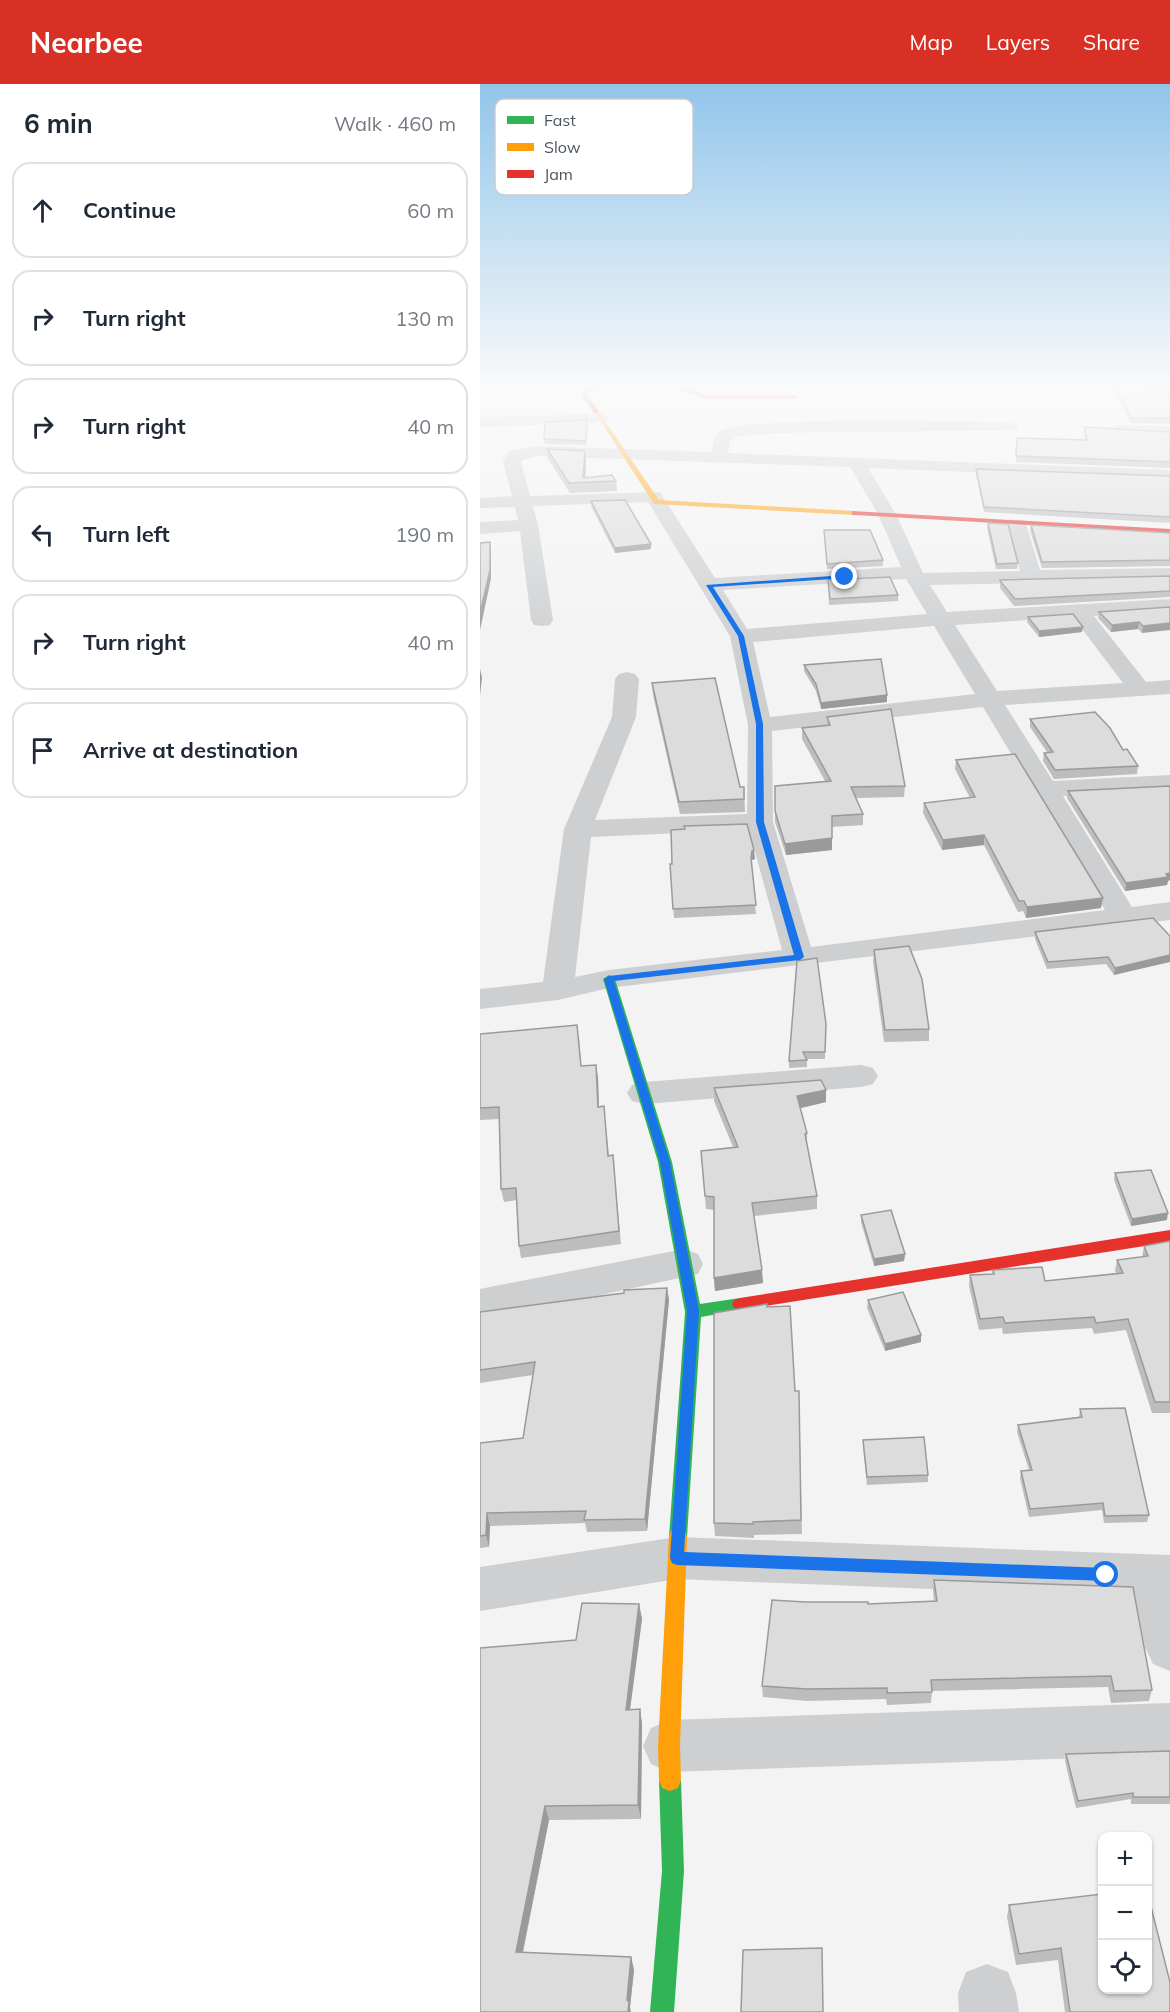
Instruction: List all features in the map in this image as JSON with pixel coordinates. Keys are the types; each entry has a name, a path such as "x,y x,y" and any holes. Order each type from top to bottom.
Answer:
{"street":[{"path":"515,473 529,525 542,620"},
{"path":"639,473 741,636 760,724 760,822 800,957"},
{"path":"863,473 887,514 914,576 989,699 1048,789 1124,917"},
{"path":"1121,473 1170,475"},
{"path":"480,502 656,499 1017,524 1170,531"},
{"path":"1017,524 1031,576"},
{"path":"480,528 529,525"},
{"path":"709,585 914,576 1170,574"},
{"path":"741,636 940,619 1170,605"},
{"path":"1080,612 1139,688"},
{"path":"558,990 578,829 624,717 627,679"},
{"path":"760,724 989,699 1170,687"},
{"path":"1048,789 1170,783"},
{"path":"578,829 760,822"},
{"path":"480,999 558,990 609,979 1170,911"},
{"path":"609,979 665,1162 693,1311 677,1558 669,1746 674,1871 662,2012"},
{"path":"644,1093 861,1076"},
{"path":"693,1311 1170,1236"},
{"path":"480,1305 684,1264"},
{"path":"480,1589 677,1558 1162,1577 1170,1647"},
{"path":"669,1746 1170,1729"}],"building":[{"path":"563,473 583,473 583,478 612,475 616,481 569,483"},
{"path":"977,473 1170,476 1170,517 984,507"},
{"path":"625,500 651,544 615,548 591,501"},
{"path":"988,523 1008,524 1018,563 997,564"},
{"path":"1031,525 1170,533 1170,560 1042,562"},
{"path":"824,530 870,530 883,560 827,564"},
{"path":"490,542 490,570 480,613 480,543"},
{"path":"1170,576 1170,591 1015,599 1000,580"},
{"path":"890,577 898,595 830,599 828,580"},
{"path":"1170,607 1170,623 1143,626 1139,622 1112,625 1099,612"},
{"path":"1073,614 1083,627 1039,631 1028,617"},
{"path":"881,659 887,695 821,703 816,684 804,665"},
{"path":"715,678 740,787 744,787 744,799 679,802 652,683"},
{"path":"891,709 905,786 851,787 863,814 832,816 832,838 785,844 775,811 775,786 831,781 802,728 830,725 827,717"},
{"path":"1095,712 1110,728 1123,750 1127,749 1138,766 1055,770 1044,753 1053,752 1030,719"},
{"path":"1015,754 1103,898 1027,907 1024,901 1019,901 984,835 943,840 924,803 975,797 956,760"},
{"path":"1170,786 1170,873 1166,874 1168,877 1126,883 1068,791"},
{"path":"747,824 754,850 751,858 756,905 673,909 670,864 672,864 671,830 685,829 684,826"},
{"path":"1153,918 1170,936 1170,955 1115,968 1108,957 1048,962 1035,932"},
{"path":"909,946 922,979 929,1029 885,1030 874,950"},
{"path":"817,958 826,1024 825,1052 803,1052 807,1060 789,1061 797,961"},
{"path":"577,1025 581,1066 596,1065 598,1107 604,1106 608,1156 613,1155 619,1231 519,1246 516,1188 501,1189 499,1107 480,1108 480,1034"},
{"path":"821,1080 826,1090 797,1096 807,1133 805,1134 817,1196 752,1203 762,1270 714,1278 714,1197 705,1196 701,1151 738,1147 714,1088"},
{"path":"1151,1170 1168,1213 1132,1219 1115,1173"},
{"path":"891,1210 905,1254 874,1259 861,1215"},
{"path":"1170,1241 1170,1402 1155,1402 1128,1319 1096,1323 1094,1317 1005,1323 1003,1317 980,1319 970,1275 994,1274 993,1270 1042,1267 1045,1281 1123,1273 1117,1260 1148,1256 1144,1246"},
{"path":"667,1288 645,1519 584,1520 586,1511 487,1513 486,1535 480,1536 480,1443 523,1438 535,1362 480,1370 480,1312 624,1293 624,1290"},
{"path":"903,1292 921,1335 885,1344 868,1300"},
{"path":"767,1304 767,1307 790,1306 795,1391 799,1391 801,1520 753,1522 753,1524 714,1523 714,1313"},
{"path":"1125,1408 1149,1515 1105,1516 1103,1503 1030,1509 1021,1471 1032,1470 1018,1425 1082,1417 1080,1409"},
{"path":"924,1437 928,1475 867,1477 863,1440"},
{"path":"934,1580 1133,1587 1152,1690 1114,1691 1111,1676 931,1680 932,1692 887,1693 887,1688 807,1689 762,1686 772,1600 868,1602 868,1604 937,1601"},
{"path":"582,1603 639,1604 626,1710 640,1709 638,1805 545,1806 516,1952 631,1957 628,2012 480,2012 480,1648 576,1640"},
{"path":"1170,1751 1170,1797 1133,1797 1133,1793 1078,1801 1066,1754"},
{"path":"1098,1894 1098,1994 1152,1994 1152,1911 1170,1982 1170,2012 1070,2012 1061,1948 1019,1954 1009,1905"},
{"path":"822,1948 823,2012 741,2012 743,1950"}],"traffic: fast":[{"path":"609,979 665,1162 693,1312 740,1304"},
{"path":"678,1537 693,1312"},
{"path":"662,2012 673,1871 670,1780"}],"traffic: slow":[{"path":"637,473 657,502 855,513"},
{"path":"670,1780 669,1746 678,1537"}],"traffic: jam":[{"path":"855,513 1170,531"},
{"path":"740,1304 1170,1236"}],"route":[{"path":"845,577 709,585 741,636 760,724 760,822 800,957 609,979 665,1162 693,1311 677,1558 1106,1575"}]}
